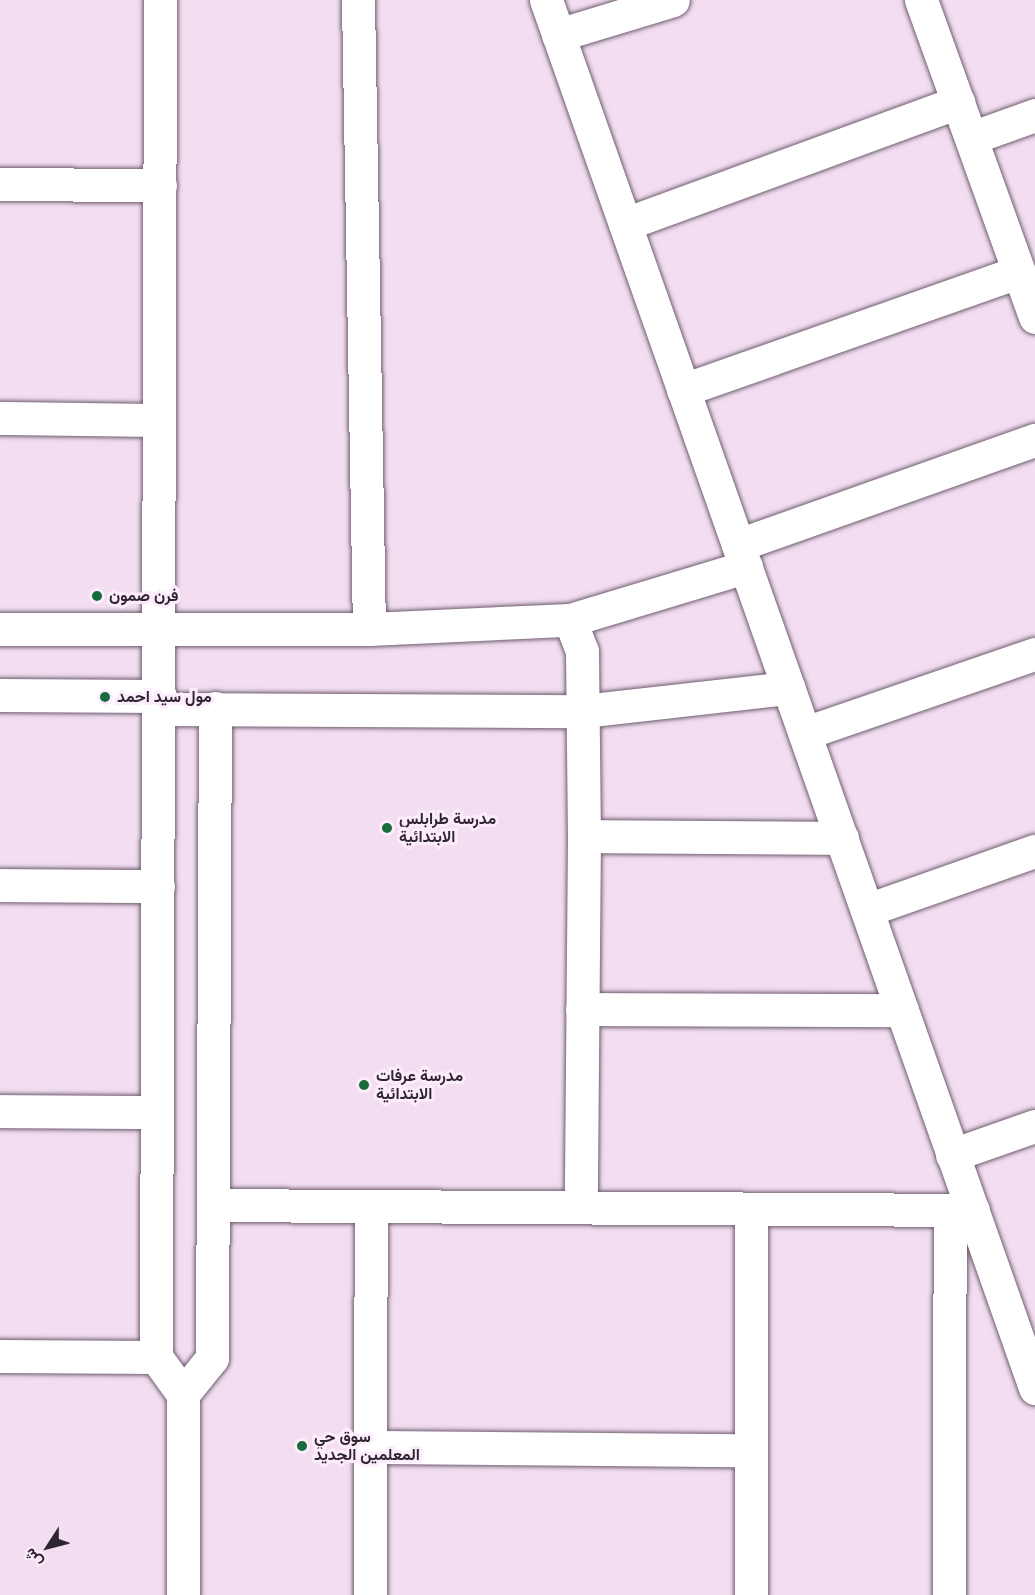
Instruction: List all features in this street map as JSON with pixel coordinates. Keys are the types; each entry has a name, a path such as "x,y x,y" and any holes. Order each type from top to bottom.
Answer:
{"street":[{"path":"160,0 160,703 156,1357 183,1394 183,1595"},
{"path":"358,0 369,628"},
{"path":"546,0 952,1155 961,1210 949,1595"},
{"path":"558,35 673,0"},
{"path":"921,0 1035,317"},
{"path":"625,224 958,102"},
{"path":"971,138 1035,115"},
{"path":"0,184 160,185"},
{"path":"683,390 1019,272"},
{"path":"0,418 159,420"},
{"path":"0,629 159,631 369,628 570,620 742,556 1035,440"},
{"path":"570,620 582,651 584,836 581,1207"},
{"path":"805,733 1035,654"},
{"path":"0,695 215,708 583,711 789,688"},
{"path":"183,1394 212,1358 215,708"},
{"path":"584,836 842,838"},
{"path":"867,910 1035,851"},
{"path":"0,885 158,886"},
{"path":"582,1009 902,1010"},
{"path":"0,1111 157,1112"},
{"path":"952,1155 1035,1126"},
{"path":"213,1205 961,1210"},
{"path":"369,1595 371,1206"},
{"path":"751,1595 752,1209"},
{"path":"961,1210 1035,1388"},
{"path":"0,1356 156,1357"},
{"path":"370,1447 751,1450"}],"place":[{"name":"فرن صمون","path":"97,596"},
{"name":"مول سيد احمد","path":"105,697"},
{"name":"مدرسة طرابلس الابتدائية","path":"387,828"},
{"name":"مدرسة عرفات الابتدائية","path":"364,1085"},
{"name":"سوق حي المعلمين الجديد","path":"302,1446"}]}
